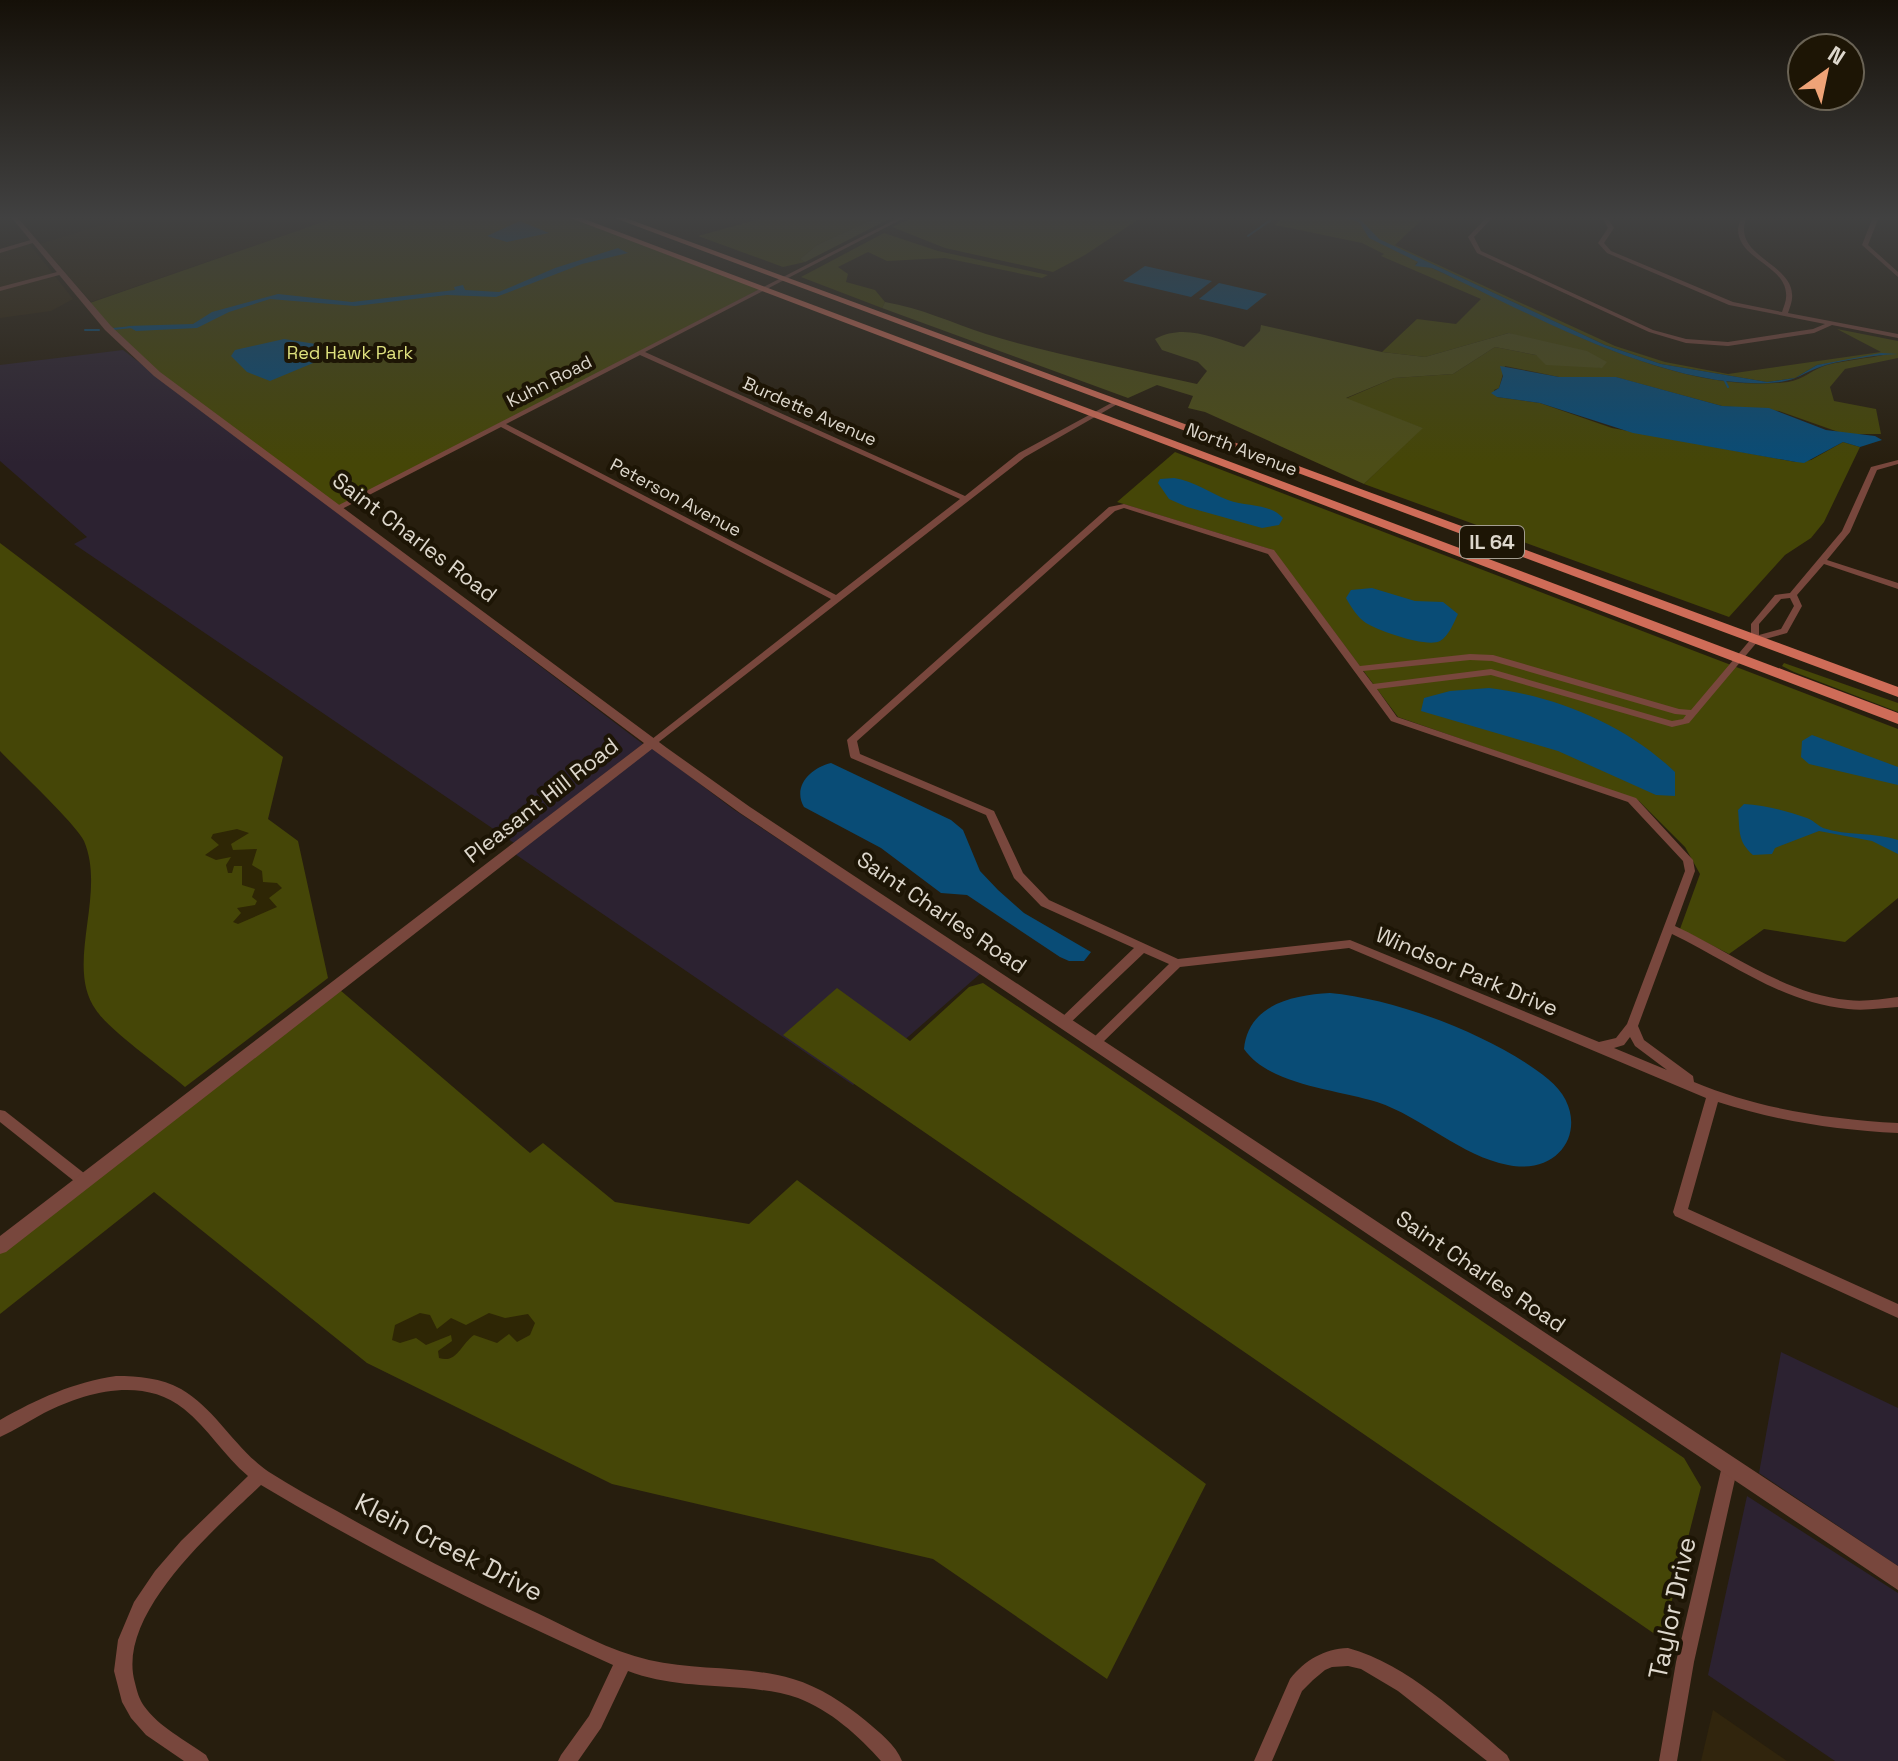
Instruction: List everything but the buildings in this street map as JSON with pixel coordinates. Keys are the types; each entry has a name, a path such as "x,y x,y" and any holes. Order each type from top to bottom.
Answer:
{"main road":[{"name":"North Avenue","path":"794,299 1898,719"},
{"name":"North Avenue","path":"837,299 1898,692"}],"street":[{"name":"Saint Charles Road","path":"85,299 139,359 652,743 1898,1579"},
{"name":"Kuhn Road","path":"337,508 743,299"},
{"path":"1583,299 1667,337 1728,344 1814,331 1830,324"},
{"path":"1718,299 1898,336"},
{"path":"1784,315 1788,299"},
{"name":"Burdette Avenue","path":"640,352 966,499"},
{"name":"Pleasant Hill Road","path":"0,1246 1022,455 1117,402"},
{"name":"Peterson Avenue","path":"501,424 837,599"},
{"path":"1370,687 1491,672 1672,724 1686,721 1755,639 1755,624 1778,597 1793,595 1846,532 1872,472 1881,465 1898,462"},
{"name":"Windsor Park Drive","path":"1632,1026 1690,871 1688,860 1632,800 1394,719 1271,552 1124,506 1112,509 852,740 855,756 990,813 1018,875 1045,903 1177,963 1350,944 1713,1095"},
{"path":"1823,561 1898,586"},
{"path":"1755,639 1784,631 1798,606 1793,595"},
{"path":"1356,669 1493,658 1678,712 1694,713"},
{"path":"1596,703 1602,688"},
{"path":"1669,928 1765,979 1808,996 1848,1005 1898,1002"},
{"path":"1064,1022 1142,948"},
{"path":"1095,1043 1177,963"},
{"path":"1600,1047 1620,1042 1632,1026"},
{"path":"1632,1026 1639,1043 1713,1095 1775,1115 1815,1123 1898,1128"},
{"path":"1713,1095 1680,1212 1898,1311"},
{"path":"0,1115 84,1181"},
{"name":"Klein Creek Drive","path":"0,1429 84,1387 126,1382 161,1388 206,1422 260,1475 421,1564 624,1661 676,1674 741,1679 803,1691 858,1727 893,1761"},
{"name":"Taylor Drive","path":"1668,1761 1685,1662 1730,1466"},
{"path":"200,1761 152,1729 130,1701 123,1667 128,1634 167,1568 260,1475"},
{"path":"1263,1761 1296,1685 1304,1674 1314,1665 1349,1657 1393,1677 1501,1761"},
{"path":"567,1761 595,1722 624,1661"}],"shaded area":[{"path":"0,299 73,299 51,311 0,318"},
{"path":"885,302 1038,348 1197,384 1207,371 1198,362 1162,350 1155,339 1166,334 1188,332 1244,347 1260,331 1261,325 1382,352 1425,357 1509,333 1587,351 1607,362 1602,368 1546,365 1536,355 1495,347 1453,374 1394,378 1346,398 1423,428 1364,484 1205,412 1188,408 1193,396 1157,385 1128,398 882,308"},
{"path":"123,350 643,744 514,843 74,544 87,537 0,461 0,365"},
{"path":"651,747 733,809 981,973 853,1085 515,854"},
{"path":"1781,1352 1898,1408 1898,1566 1759,1473"},
{"path":"1747,1496 1898,1593 1898,1761 1835,1761 1708,1675"},
{"path":"1713,1710 1787,1761 1701,1761"}],"green space":[{"name":"Red Hawk Park","path":"101,299 740,299 336,509 135,357 87,304"},
{"path":"859,299 883,299 885,302 882,308"},
{"path":"1481,299 1498,299 1605,348 1651,364 1698,377 1743,383 1788,382 1827,365 1887,354 1817,365 1795,378 1767,382 1661,364 1605,345 1507,299 1513,299 1615,346 1665,362 1728,374 1881,352 1837,329 1898,341 1898,358 1845,369 1830,387 1834,401 1876,409 1881,434 1844,434 1779,411 1722,406 1615,377 1559,377 1505,366 1499,388 1494,390 1497,397 1540,403 1612,428 1796,462 1811,460 1843,442 1860,447 1824,522 1811,538 1785,555 1729,617 1364,484 1422,428 1345,399 1394,378 1453,374 1495,347 1602,368 1509,333 1425,357 1382,352 1417,319 1456,324"},
{"path":"1175,452 1898,729 1898,898 1845,942 1764,929 1729,954 1680,929 1700,874 1685,847 1639,801 1398,717 1273,550 1117,502"},
{"path":"0,543 283,757 268,819 298,841 328,978 185,1087 125,1039 96,1010 87,992 84,972 91,884 90,862 84,841 0,751"},
{"path":"1784,663 1898,703 1898,712 1794,672 1782,666"},
{"path":"983,983 1684,1458 1701,1487 1662,1639 783,1035 837,988 910,1041 969,987"},
{"path":"340,990 530,1153 543,1143 615,1202 749,1224 797,1180 1206,1484 1107,1679 933,1559 612,1484 367,1363 154,1192 0,1314 0,1253"}],"sand":[{"path":"237,829 249,833 231,844 233,850 257,849 252,865 262,871 263,882 277,883 282,888 269,898 277,907 238,924 233,922 241,913 237,908 255,905 257,901 252,897 255,889 242,885 242,866 234,866 232,873 228,873 226,865 231,857 216,860 205,855 219,845 211,838 213,834"},
{"path":"420,1313 430,1315 437,1329 451,1318 466,1325 489,1313 505,1318 528,1314 535,1323 530,1335 517,1342 509,1334 497,1343 474,1335 455,1356 445,1359 439,1358 438,1351 452,1341 451,1335 426,1345 416,1338 400,1343 392,1340 395,1325"}],"water":[{"path":"269,299 229,312 197,328 136,331 127,326 193,324 212,312"},
{"path":"272,299 326,299 352,302 412,299 355,306"},
{"path":"1200,299 1261,299 1247,310"},
{"path":"1498,299 1507,299 1605,345 1661,364 1767,382 1795,378 1817,365 1881,353 1898,354 1834,363 1793,379 1779,382 1769,383 1727,381 1640,361"},
{"path":"284,339 335,347 342,351 270,381 247,372 231,356 235,350"},
{"path":"1500,366 1559,377 1616,377 1722,406 1769,408 1826,430 1875,436 1882,440 1860,447 1843,442 1804,463 1633,433 1540,403 1497,397 1491,393 1499,388 1503,376"},
{"path":"1174,478 1228,500 1271,510 1283,518 1279,525 1262,528 1187,507 1169,499 1158,483 1160,479"},
{"path":"1372,588 1415,601 1443,602 1458,614 1449,632 1440,641 1434,643 1403,638 1366,623 1346,598 1351,590"},
{"path":"1489,688 1540,698 1613,727 1656,755 1675,772 1675,796 1656,795 1558,751 1421,711 1424,698 1450,691"},
{"path":"1812,735 1898,767 1898,785 1809,764 1801,757 1802,741"},
{"path":"831,763 951,820 963,830 980,871 998,890 1024,913 1091,952 1084,961 1069,961 1060,957 967,895 941,893 881,848 804,807 800,792 802,785 817,769"},
{"path":"1744,804 1791,813 1823,828 1898,840 1898,854 1872,841 1819,831 1775,848 1772,854 1753,855 1740,835 1738,810"},
{"path":"1330,993 1385,1003 1444,1022 1526,1063 1562,1094 1569,1110 1571,1126 1559,1153 1546,1162 1529,1166 1491,1160 1377,1102 1304,1084 1270,1071 1244,1049 1247,1034 1263,1012 1301,996"}],"waterway":[{"path":"113,329 132,327"},
{"path":"85,330 99,330"},
{"path":"1723,377 1728,387"}]}
